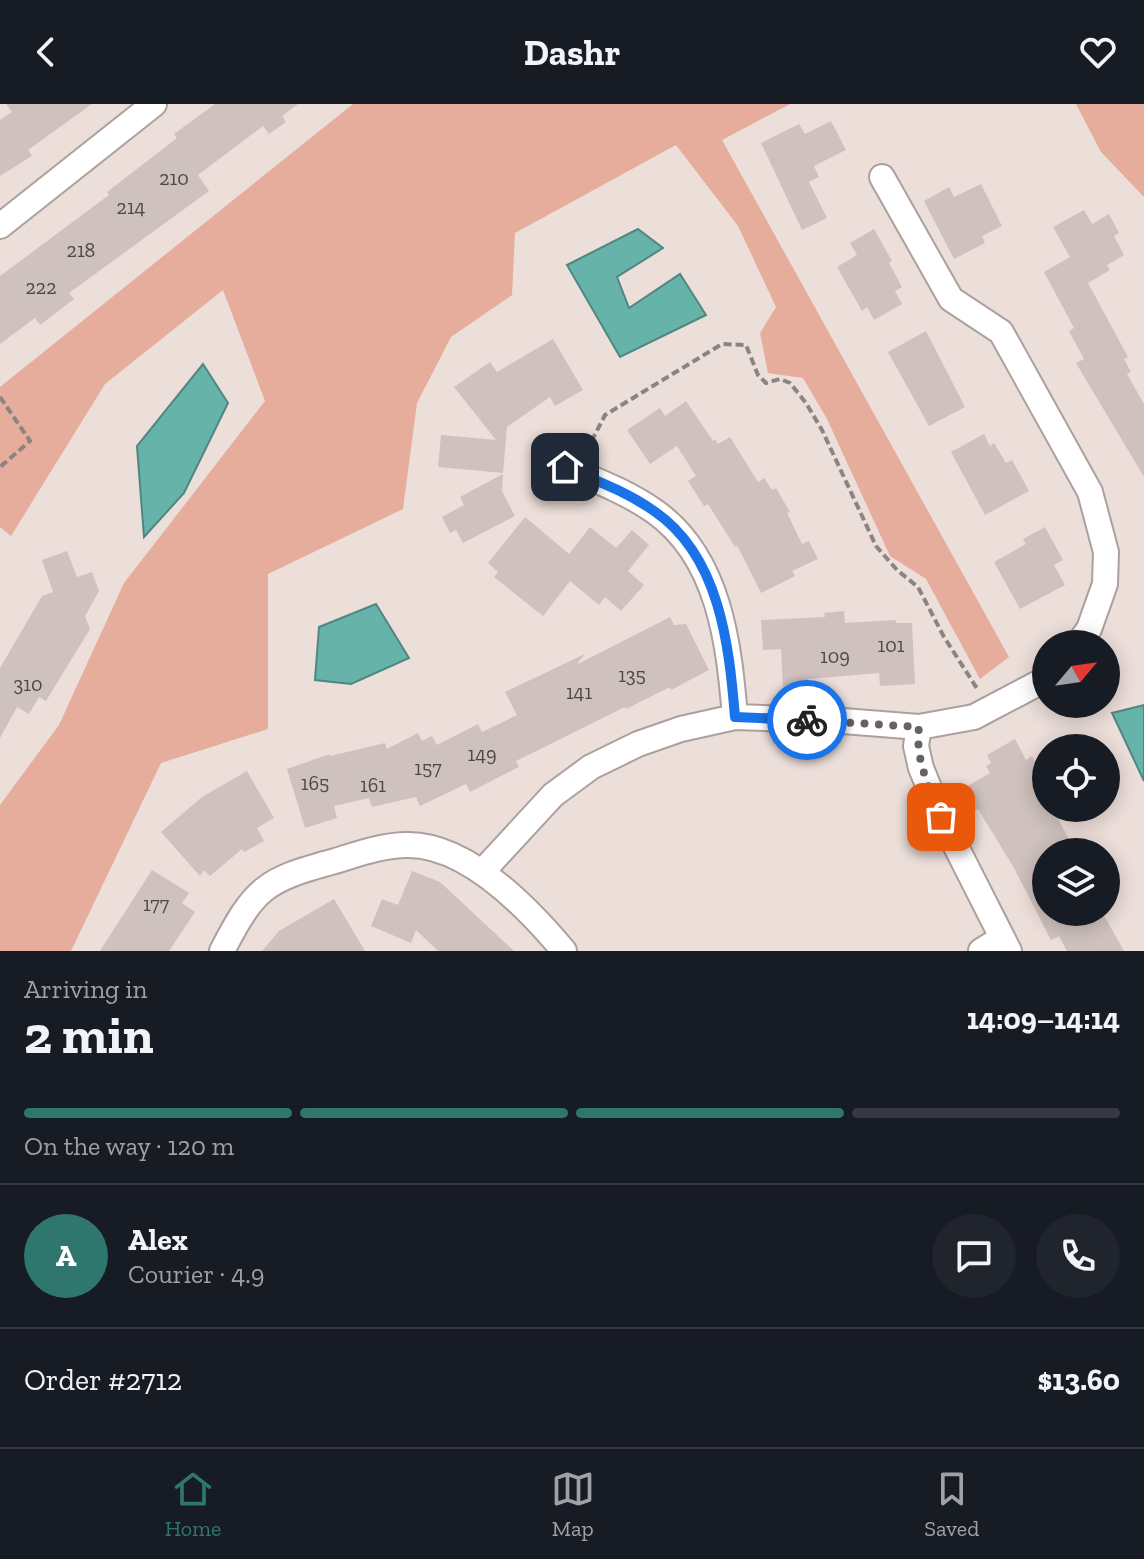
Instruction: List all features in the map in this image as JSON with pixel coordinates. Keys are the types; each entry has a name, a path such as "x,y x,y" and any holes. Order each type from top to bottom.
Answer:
{"street":[{"path":"0,226 154,104"},
{"path":"882,177 951,299 1001,332 1090,492 1106,552 1105,584 1088,630"},
{"path":"570,470 623,492 656,512 677,532 696,558 710,584 723,621 735,717"},
{"path":"482,872 553,795 591,767 638,744 681,729 735,717 919,727 974,717 1032,686"},
{"path":"919,727 916,746 921,768 941,817 1006,945 981,951"},
{"path":"222,951 244,909 261,890 308,868 407,844 430,847 449,854 482,872 524,907 564,951"}],"path":[{"path":"570,470 605,415 722,344 746,345 758,375 766,383 780,379 790,383 806,403 822,430 876,546 897,570 918,587 944,637 990,709"},
{"path":"0,397 30,441 0,467"}],"shaded area":[{"path":"353,104 790,104 722,140 1009,657 980,679 926,579 890,556 827,419 803,378 768,373 760,333 776,307 738,226 676,145 515,233 512,295 451,337 417,403 403,509 268,574 268,729 161,763 71,951 0,951 0,805 59,725 124,583 265,401 223,290 105,384 11,536 0,527 0,387"},
{"path":"1076,104 1144,104 1144,197 1101,152"}],"water":[{"path":"638,229 663,248 617,277 629,308 680,274 706,315 620,357 567,265"},
{"path":"203,364 228,403 184,493 144,537 137,446"},
{"path":"376,604 409,658 351,684 315,680 319,627"},
{"path":"1144,705 1144,781 1114,718 1120,718 1120,711"}],"building":[{"path":"6,104 92,104 28,150 32,156 0,176 0,120 12,112"},
{"path":"215,104 298,104 282,116 286,122 269,134 263,126 198,175 209,191 69,293 74,299 40,325 35,318 0,344 0,276 109,195 107,192 177,138 174,134"},
{"path":"831,121 846,150 814,166 819,177 809,182 827,218 802,230 761,143 799,124 805,134"},
{"path":"981,184 1002,226 982,236 985,243 954,259 924,201 949,187 954,197"},
{"path":"1084,210 1092,224 1109,214 1119,233 1114,236 1124,255 1107,265 1110,270 1088,283 1128,357 1124,359 1131,372 1127,374 1144,404 1144,477 1076,363 1084,359 1069,331 1074,328 1044,272 1070,257 1053,227"},
{"path":"874,229 902,287 895,291 902,304 874,320 867,307 862,311 837,267 857,255 850,243"},
{"path":"926,331 965,407 929,426 888,352"},
{"path":"553,339 583,390 555,406 550,397 507,427 503,473 438,467 441,435 496,440 454,387 490,362 497,372"},
{"path":"686,401 713,441 715,439 718,444 730,437 758,482 764,478 772,490 776,488 790,512 787,513 802,544 809,541 818,559 792,571 795,576 761,593 737,545 735,547 708,504 704,506 688,481 696,476 677,446 650,464 627,430 660,408 665,416"},
{"path":"984,434 990,446 994,443 1006,463 1012,460 1029,491 985,515 951,452"},
{"path":"503,474 502,491 515,516 463,543 456,530 450,533 442,517 464,505 460,497"},
{"path":"525,517 569,554 590,527 616,548 632,530 649,545 628,571 644,585 621,611 605,597 599,605 570,581 543,616 494,577 498,572 488,563"},
{"path":"1045,527 1063,560 1054,565 1065,585 1020,609 994,562 1026,544 1023,539"},
{"path":"67,551 77,577 92,572 99,591 85,616 90,629 46,701 39,697 29,714 17,707 0,738 0,668 42,596 53,592 42,560"},
{"path":"844,611 845,623 896,620 896,623 912,623 915,684 880,686 879,673 808,679 808,684 783,686 781,649 763,650 761,620 825,617 824,613"},
{"path":"670,617 674,625 686,624 709,670 516,761 519,767 470,792 466,784 420,806 416,797 372,807 369,798 334,806 337,818 305,828 287,769 330,754 385,743 387,749 418,733 422,741 432,736 437,745 478,724 482,732 517,715 505,692 585,654 576,665"},
{"path":"1015,739 1026,760 1032,756 1032,822 1060,822 1068,838 1032,838 1032,903 978,809 975,811 962,789 990,773 986,766 991,763 987,755"},
{"path":"247,771 274,818 257,828 264,841 244,852 242,849 210,876 204,870 200,876 161,832 202,797"},
{"path":"152,870 189,893 182,903 195,912 169,951 100,951"},
{"path":"412,871 440,882 514,951 438,951 416,930 411,943 371,926 382,899 398,905"},
{"path":"334,899 365,951 262,951 279,931"},
{"path":"1044,926 1110,926 1124,951 1067,951 1059,936 1051,940"}],"way so far":[{"path":"807,720 919,727 916,746 921,768 941,817"}],"route":[{"path":"565,467 623,492 656,512 677,532 696,558 710,584 723,621 735,717 807,720"}]}
